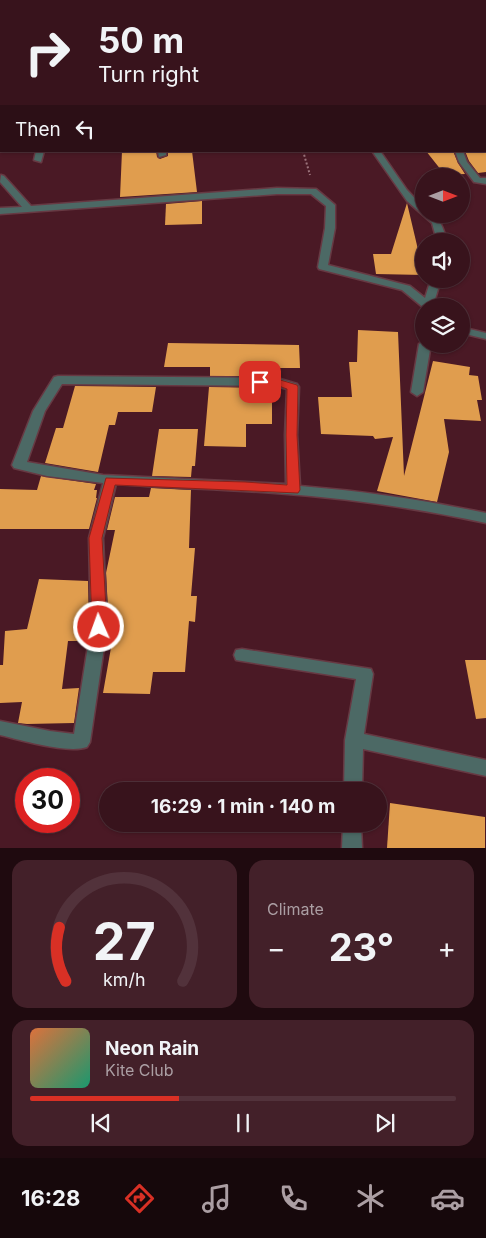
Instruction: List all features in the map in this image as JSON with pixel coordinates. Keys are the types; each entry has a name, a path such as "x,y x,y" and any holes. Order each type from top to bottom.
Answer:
{"street":[{"path":"377,152 410,202 415,206"},
{"path":"459,152 463,162 477,180 486,182"},
{"path":"1,178 28,208"},
{"path":"0,211 277,191 313,191 331,205 330,228 323,267 406,288 428,306 433,288"},
{"path":"470,332 486,336"},
{"path":"417,392 424,353"},
{"path":"293,490 291,435 293,387 277,382 58,380 39,411 18,465 45,472 110,481 245,486 376,497 428,505 486,518"},
{"path":"0,728 50,739 81,742 99,627 96,538 110,481"},
{"path":"242,655 365,674 354,740 353,782"},
{"path":"354,740 486,768"},
{"path":"352,832 352,848"}],"path":[{"path":"303,152 313,191"}],"building":[{"path":"122,152 156,152 157,157 160,159 168,156 168,152 192,152 197,192 120,197"},
{"path":"427,152 453,152 461,168 439,168"},
{"path":"465,152 486,152 486,172 478,173 469,161"},
{"path":"202,201 202,224 165,225 166,204"},
{"path":"407,203 415,237 415,275 376,274 373,254 391,254"},
{"path":"358,330 398,332 404,476 433,361 470,367 469,375 478,376 482,400 477,400 481,421 444,419 449,452 437,502 377,491 393,437 375,439 373,436 321,434 318,397 352,397 349,362 357,362"},
{"path":"168,343 299,345 300,368 272,368 272,376 210,376 210,367 164,367"},
{"path":"75,386 156,387 152,412 118,412 115,425 109,425 98,472 45,463 56,428 63,428"},
{"path":"209,387 272,388 272,424 246,424 246,447 204,446"},
{"path":"159,429 198,429 195,466 192,466 191,477 152,476"},
{"path":"41,476 96,484 94,490 97,490 97,498 89,529 0,529 0,489 37,490"},
{"path":"151,488 191,490 189,548 195,548 191,596 197,596 195,622 189,621 185,672 153,672 150,694 103,693 112,642 107,642 109,627 106,573 115,530 107,530 115,497 149,497"},
{"path":"39,579 88,581 89,627 87,641 68,641 62,689 79,688 74,723 18,723 22,702 0,703 0,665 3,665 5,631 27,629"},
{"path":"465,660 486,660 486,718 476,719"},
{"path":"390,803 485,817 485,848 387,848"}],"route":[{"path":"99,627 96,538 110,481 245,486 293,490 291,435 293,387 277,382 260,382"}]}
